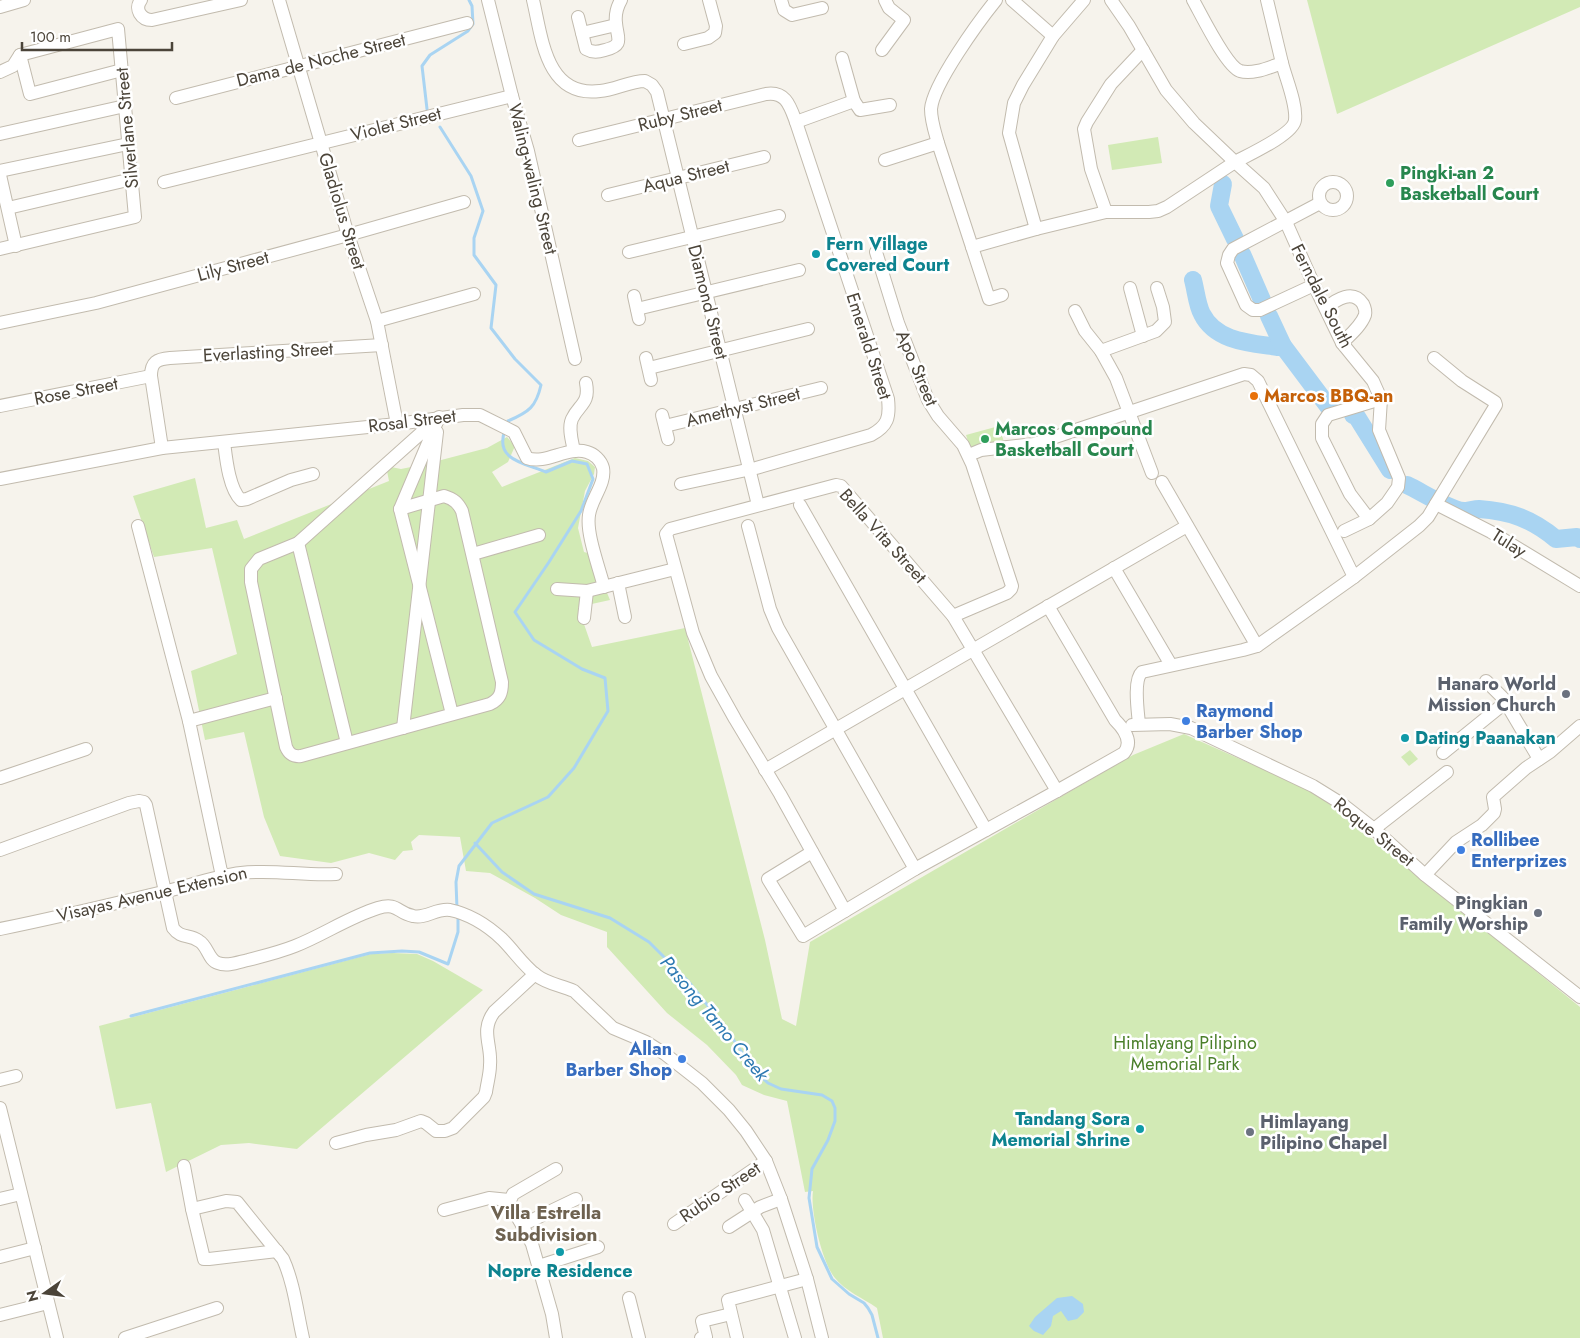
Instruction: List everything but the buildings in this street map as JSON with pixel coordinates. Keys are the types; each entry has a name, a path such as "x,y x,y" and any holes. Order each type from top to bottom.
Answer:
{"street":[{"path":"0,7 24,0"},
{"path":"141,0 138,4 142,18 152,20 242,0"},
{"name":"Gladiolus Street","path":"279,0 348,235 377,321 397,424"},
{"name":"Waling-waling Street","path":"488,0 528,151 575,359"},
{"name":"Diamond Street","path":"533,0 549,63 567,84 592,92 611,90 645,81 654,88 659,99 758,505"},
{"path":"578,17 586,48 589,51 598,52 612,48 618,44 617,9 621,0"},
{"path":"684,44 708,38 715,34 716,26 709,0"},
{"path":"780,0 784,10 792,14 822,8"},
{"path":"882,50 904,20 888,8 885,0"},
{"path":"996,0 948,70 934,97 931,110 938,143 989,299 1002,295"},
{"path":"1012,0 1053,36"},
{"path":"1036,229 1009,133 1010,122 1014,103 1022,85 1053,36 1084,0"},
{"name":"Ferndale South","path":"1111,0 1166,90 1194,123 1264,188 1286,222 1342,342 1373,381 1381,399"},
{"path":"1193,0 1218,46 1238,71 1253,71 1282,63"},
{"path":"972,247 1106,212 1158,211 1235,162 1282,136 1295,122 1295,108 1267,0"},
{"name":"Dama de Noche Street","path":"176,98 298,65 467,23"},
{"path":"582,33 616,24"},
{"name":"Silverlane Street","path":"0,72 13,66 20,55 118,28 135,217 0,250"},
{"path":"1106,212 1091,169 1084,129 1111,84 1143,50"},
{"path":"20,55 30,94 122,70"},
{"path":"842,58 854,101 861,110 890,105"},
{"name":"Ruby Street","path":"579,140 766,94 782,96"},
{"name":"Violet Street","path":"164,182 512,96"},
{"name":"Emerald Street","path":"681,484 750,470 872,435 885,424 889,410 885,390 796,122 787,102 782,96"},
{"path":"796,122 854,101"},
{"path":"0,134 125,106"},
{"path":"885,160 938,143"},
{"path":"0,171 128,144"},
{"name":"Aqua Street","path":"608,195 764,157"},
{"path":"0,175 16,246"},
{"path":"8,208 132,179"},
{"name":"Lily Street","path":"0,323 96,302 464,202"},
{"path":"1314,284 1260,310 1253,310 1246,305 1227,263 1228,254 1233,249 1320,203"},
{"path":"628,252 779,216"},
{"name":"Apo Street","path":"876,252 898,323 928,400 938,416 963,445 968,455 1012,589 1007,593 953,616"},
{"path":"637,308 799,270"},
{"path":"1130,288 1143,336"},
{"path":"1101,351 1156,331 1165,322 1157,288"},
{"path":"377,321 474,294"},
{"path":"1326,308 1337,299 1354,296 1359,299 1366,309 1365,315 1357,328 1342,342"},
{"path":"1075,311 1085,331 1101,351 1116,378 1152,473"},
{"path":"649,368 808,329"},
{"name":"Everlasting Street","path":"151,376 152,364 155,361 170,358 382,346"},
{"path":"1139,724 1137,681 1140,674 1146,670 1257,646 1354,577 1419,526 1436,504 1496,405 1495,402 1462,381 1434,358"},
{"path":"968,455 981,450 1034,444 1244,374 1251,375 1258,381 1354,577"},
{"path":"151,376 162,448"},
{"name":"Rose Street","path":"0,406 151,376"},
{"path":"574,451 570,429 572,420 585,403 586,383"},
{"name":"Amethyst Street","path":"665,427 821,388"},
{"path":"1344,531 1369,520 1387,503 1398,487 1399,478 1379,430 1381,399 1328,415 1322,424 1322,438 1350,494 1369,520"},
{"name":"Rosal Street","path":"0,478 162,448 397,424 463,414 480,415 514,432 527,458 534,460 574,451 588,452 598,458 603,466 603,474 588,518 604,586"},
{"path":"400,509 444,496 452,498 458,503 462,511 502,682 500,697 490,704 301,756 292,755 286,747 250,575 251,569 259,559 298,543 439,417"},
{"path":"439,417 400,509 452,714"},
{"path":"403,728 439,417"},
{"path":"224,442 227,465 233,487 241,500 291,480 313,474"},
{"path":"1162,482 1257,646"},
{"name":"Bella Vita Street","path":"845,911 722,697 701,654 687,613 666,534 670,528 839,485 953,616"},
{"name":"Tulay","path":"1436,504 1492,532 1580,586"},
{"path":"800,505 986,830"},
{"path":"138,526 189,721 222,876"},
{"path":"748,526 774,618 915,869"},
{"path":"765,770 1187,526"},
{"path":"472,554 539,535"},
{"path":"298,543 348,743"},
{"path":"1114,568 1170,665"},
{"path":"557,589 587,591 676,572"},
{"path":"618,583 625,617"},
{"path":"584,618 587,591"},
{"path":"812,852 768,879 803,936 915,869 1124,753 1128,748 1128,743 1124,729 1115,720 1048,606"},
{"path":"953,616 1058,791"},
{"path":"1486,681 1506,702 1539,759"},
{"path":"189,721 276,698"},
{"path":"1443,753 1506,702"},
{"name":"Roque Street","path":"1124,729 1133,724 1170,724 1191,728 1328,794 1374,829 1425,875 1580,997"},
{"path":"1425,875 1456,842 1494,813 1493,797 1526,768 1550,752 1580,726"},
{"path":"0,778 86,748"},
{"path":"1374,829 1447,772"},
{"path":"0,850 129,803 144,802 173,928 177,933 199,940 218,964 226,965 294,946 378,908 390,906 413,916 421,916 440,910 451,911 485,925 502,939 535,974 548,982 574,991 613,1028 653,1046 665,1054 702,1083 729,1110 766,1161 782,1198 807,1279 822,1338"},
{"name":"Visayas Avenue Extension","path":"0,928 164,892 222,876 254,871 307,875 336,874"},
{"path":"336,1143 396,1130 421,1121 436,1131 445,1131 453,1128 484,1097 486,1092 490,1065 486,1027 489,1018 535,974"},
{"path":"0,1080 16,1076"},
{"path":"0,1108 4,1139 21,1194 57,1338"},
{"name":"Rubio Street","path":"674,1224 766,1161"},
{"path":"184,1166 204,1259 277,1251"},
{"path":"556,1169 512,1194 509,1200 509,1206 532,1244 552,1314 556,1338"},
{"path":"0,1199 21,1194"},
{"path":"444,1210 489,1198 509,1200"},
{"path":"729,1227 771,1202 782,1198"},
{"path":"522,1225 576,1199"},
{"path":"744,1200 764,1230 795,1338"},
{"path":"192,1209 226,1201 237,1202 277,1251 287,1269 304,1338"},
{"path":"539,1266 598,1247"},
{"path":"0,1257 35,1248"},
{"path":"737,1338 728,1300 807,1279"},
{"path":"630,1298 639,1338"},
{"path":"0,1315 48,1303"},
{"path":"125,1338 217,1308"},
{"path":"703,1337 702,1321 731,1314"}],"green space":[{"path":"1307,0 1580,0 1580,7 1337,114"},
{"path":"1158,137 1162,163 1112,170 1108,145"},
{"name":"Marcos Compound Basketball Court","path":"999,426 1004,442 971,451 966,435"},
{"name":"Himlayang Pilipino Memorial Park","path":"507,437 515,446 508,462 492,472 502,487 575,458 588,461 595,467 594,474 585,491 578,528 584,552 591,554 610,600 578,607 592,647 685,628 765,940 782,1019 796,1026 810,942 1133,755 1184,734 1316,793 1580,1007 1580,1338 883,1338 877,1308 849,1291 839,1283 830,1271 815,1223 813,1191 805,1192 787,1101 764,1095 742,1085 736,1075 707,1045 667,1013 607,947 607,932 561,915 490,873 466,871 460,837 419,835 411,842 413,850 403,851 395,860 369,853 331,863 280,856 264,817 244,732 205,740 191,671 237,654 212,548 154,557 133,496 195,478 206,528 237,520 244,539 389,481 386,466 401,469 426,464 487,448"},
{"path":"1410,750 1418,759 1409,766 1401,757"},
{"path":"371,954 417,954 433,961 483,990 297,1149 249,1143 221,1145 166,1172 151,1103 116,1109 99,1026"}],"water":[{"path":"1072,1296 1083,1304 1084,1312 1077,1319 1068,1321 1061,1311 1053,1316 1051,1326 1043,1335 1034,1331 1029,1326 1035,1317 1057,1298"}],"waterway":[{"path":"427,109 422,66 430,55 468,31 473,24 472,6 469,0"},
{"name":"Pasong Tamo Creek","path":"440,127 471,176 483,211 474,238 474,255 496,285 491,328 515,359 541,385 534,404 521,415 508,421 507,424"},
{"path":"1223,184 1219,206 1235,239"},
{"path":"1242,254 1262,300"},
{"path":"1193,280 1200,310 1208,323 1216,330 1225,336 1246,342 1278,347 1283,346"},
{"path":"1269,316 1283,346 1328,406 1331,406"},
{"path":"1353,415 1357,417 1390,470"},
{"name":"Pasong Tamo Creek","path":"457,909 456,882 459,866 492,823 548,797 574,768 608,711 605,678 582,669 534,640 515,612 581,511 593,479 587,464 572,461 546,472 520,463 507,454 504,448 505,430"},
{"path":"1407,485 1457,510 1479,509 1511,514 1529,521 1556,539 1577,537 1580,539"},
{"name":"Pasong Tamo Creek","path":"475,843 502,872 534,894 610,918 649,942 688,981 725,1027 749,1063 768,1083 781,1089 822,1095 832,1101 835,1108 835,1121 828,1140 812,1169 809,1198 817,1247 832,1279 868,1308 872,1315 878,1338"},
{"path":"131,1016 370,953 419,952 448,964 458,932 458,916"}],"place":[{"name":"Pingki-an 2 Basketball Court","path":"1390,183"},
{"name":"Fern Village Covered Court","path":"816,254"},
{"name":"Marcos BBQ-an","path":"1254,396"},
{"name":"Marcos Compound Basketball Court","path":"985,439"},
{"name":"Hanaro World Mission Church","path":"1566,694"},
{"name":"Raymond Barber Shop","path":"1186,721"},
{"name":"Dating Paanakan","path":"1405,738"},
{"name":"Rollibee Enterprizes","path":"1461,850"},
{"name":"Pingkian Family Worship","path":"1538,913"},
{"name":"Allan Barber Shop","path":"682,1059"},
{"name":"Tandang Sora Memorial Shrine","path":"1140,1129"},
{"name":"Himlayang Pilipino Chapel","path":"1250,1132"},
{"name":"Nopre Residence","path":"560,1252"}],"district":[{"name":"Villa Estrella Subdivision","path":"546,1223"}]}
